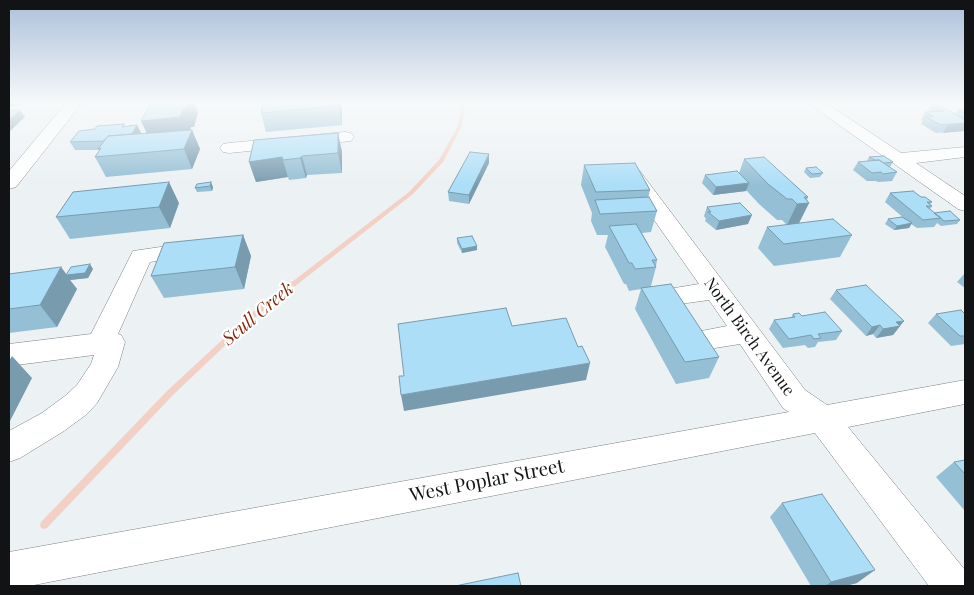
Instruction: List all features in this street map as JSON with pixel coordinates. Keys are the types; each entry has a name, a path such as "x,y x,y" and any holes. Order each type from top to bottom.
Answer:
{"street":[{"path":"9,183 51,131"},
{"path":"857,131 965,205"},
{"path":"229,148 345,137"},
{"path":"898,159 965,152"},
{"name":"North Birch Avenue","path":"630,172 794,399 822,418 953,586"},
{"path":"100,343 141,256 216,246"},
{"path":"665,297 715,291"},
{"path":"696,341 746,333"},
{"path":"9,355 111,342 104,367 87,394 76,406 54,422 9,448"},
{"name":"West Poplar Street","path":"9,571 965,392"}],"building":[{"path":"79,131 134,131 132,134 108,136 104,141 70,142"},
{"path":"192,131 184,149 95,157 101,148 98,149 108,136"},
{"path":"338,133 338,153 302,156 300,158 283,160 282,157 249,162 254,140"},
{"path":"470,152 489,154 469,195 448,192"},
{"path":"884,156 893,162 884,163 869,157"},
{"path":"764,157 808,197 804,197 809,203 797,204 792,199 787,199 768,184 744,159"},
{"path":"879,160 897,172 872,173 858,162"},
{"path":"635,163 650,190 596,192 584,165"},
{"path":"816,167 823,173 812,174 806,168"},
{"path":"737,171 749,183 716,187 705,175"},
{"path":"169,182 159,207 56,217 73,192"},
{"path":"211,182 210,186 195,188 197,184"},
{"path":"913,191 932,202 927,202 932,206 926,206 941,218 923,220 890,193"},
{"path":"649,197 657,211 600,214 595,200"},
{"path":"740,203 752,215 719,221 708,212 711,212 707,207"},
{"path":"950,211 960,220 944,221 934,213"},
{"path":"902,217 912,223 897,226 888,219"},
{"path":"833,219 852,235 784,244 767,227"},
{"path":"636,224 657,260 652,260 656,267 635,269 632,263 629,263 609,226"},
{"path":"243,235 235,267 151,276 164,243"},
{"path":"472,236 477,246 462,249 457,238"},
{"path":"90,264 85,273 66,275 71,267"},
{"path":"61,267 40,305 9,309 9,274"},
{"path":"671,284 719,357 685,362 641,288"},
{"path":"866,285 904,321 896,322 900,326 883,329 880,325 872,327 836,290"},
{"path":"506,308 512,326 566,318 578,347 582,346 590,363 401,395 399,376 404,376 398,324"},
{"path":"961,310 965,314 965,336 960,336 936,314"},
{"path":"825,312 842,331 818,334 821,338 814,339 811,335 789,339 774,320 795,317 793,314 799,313 802,316"},
{"path":"965,460 965,474 954,462"},
{"path":"822,494 875,570 831,582 782,503"},
{"path":"518,573 521,586 455,586"}],"waterway":[{"name":"Scull Creek","path":"44,525 170,393 251,317 411,193 441,161 457,131"}]}
